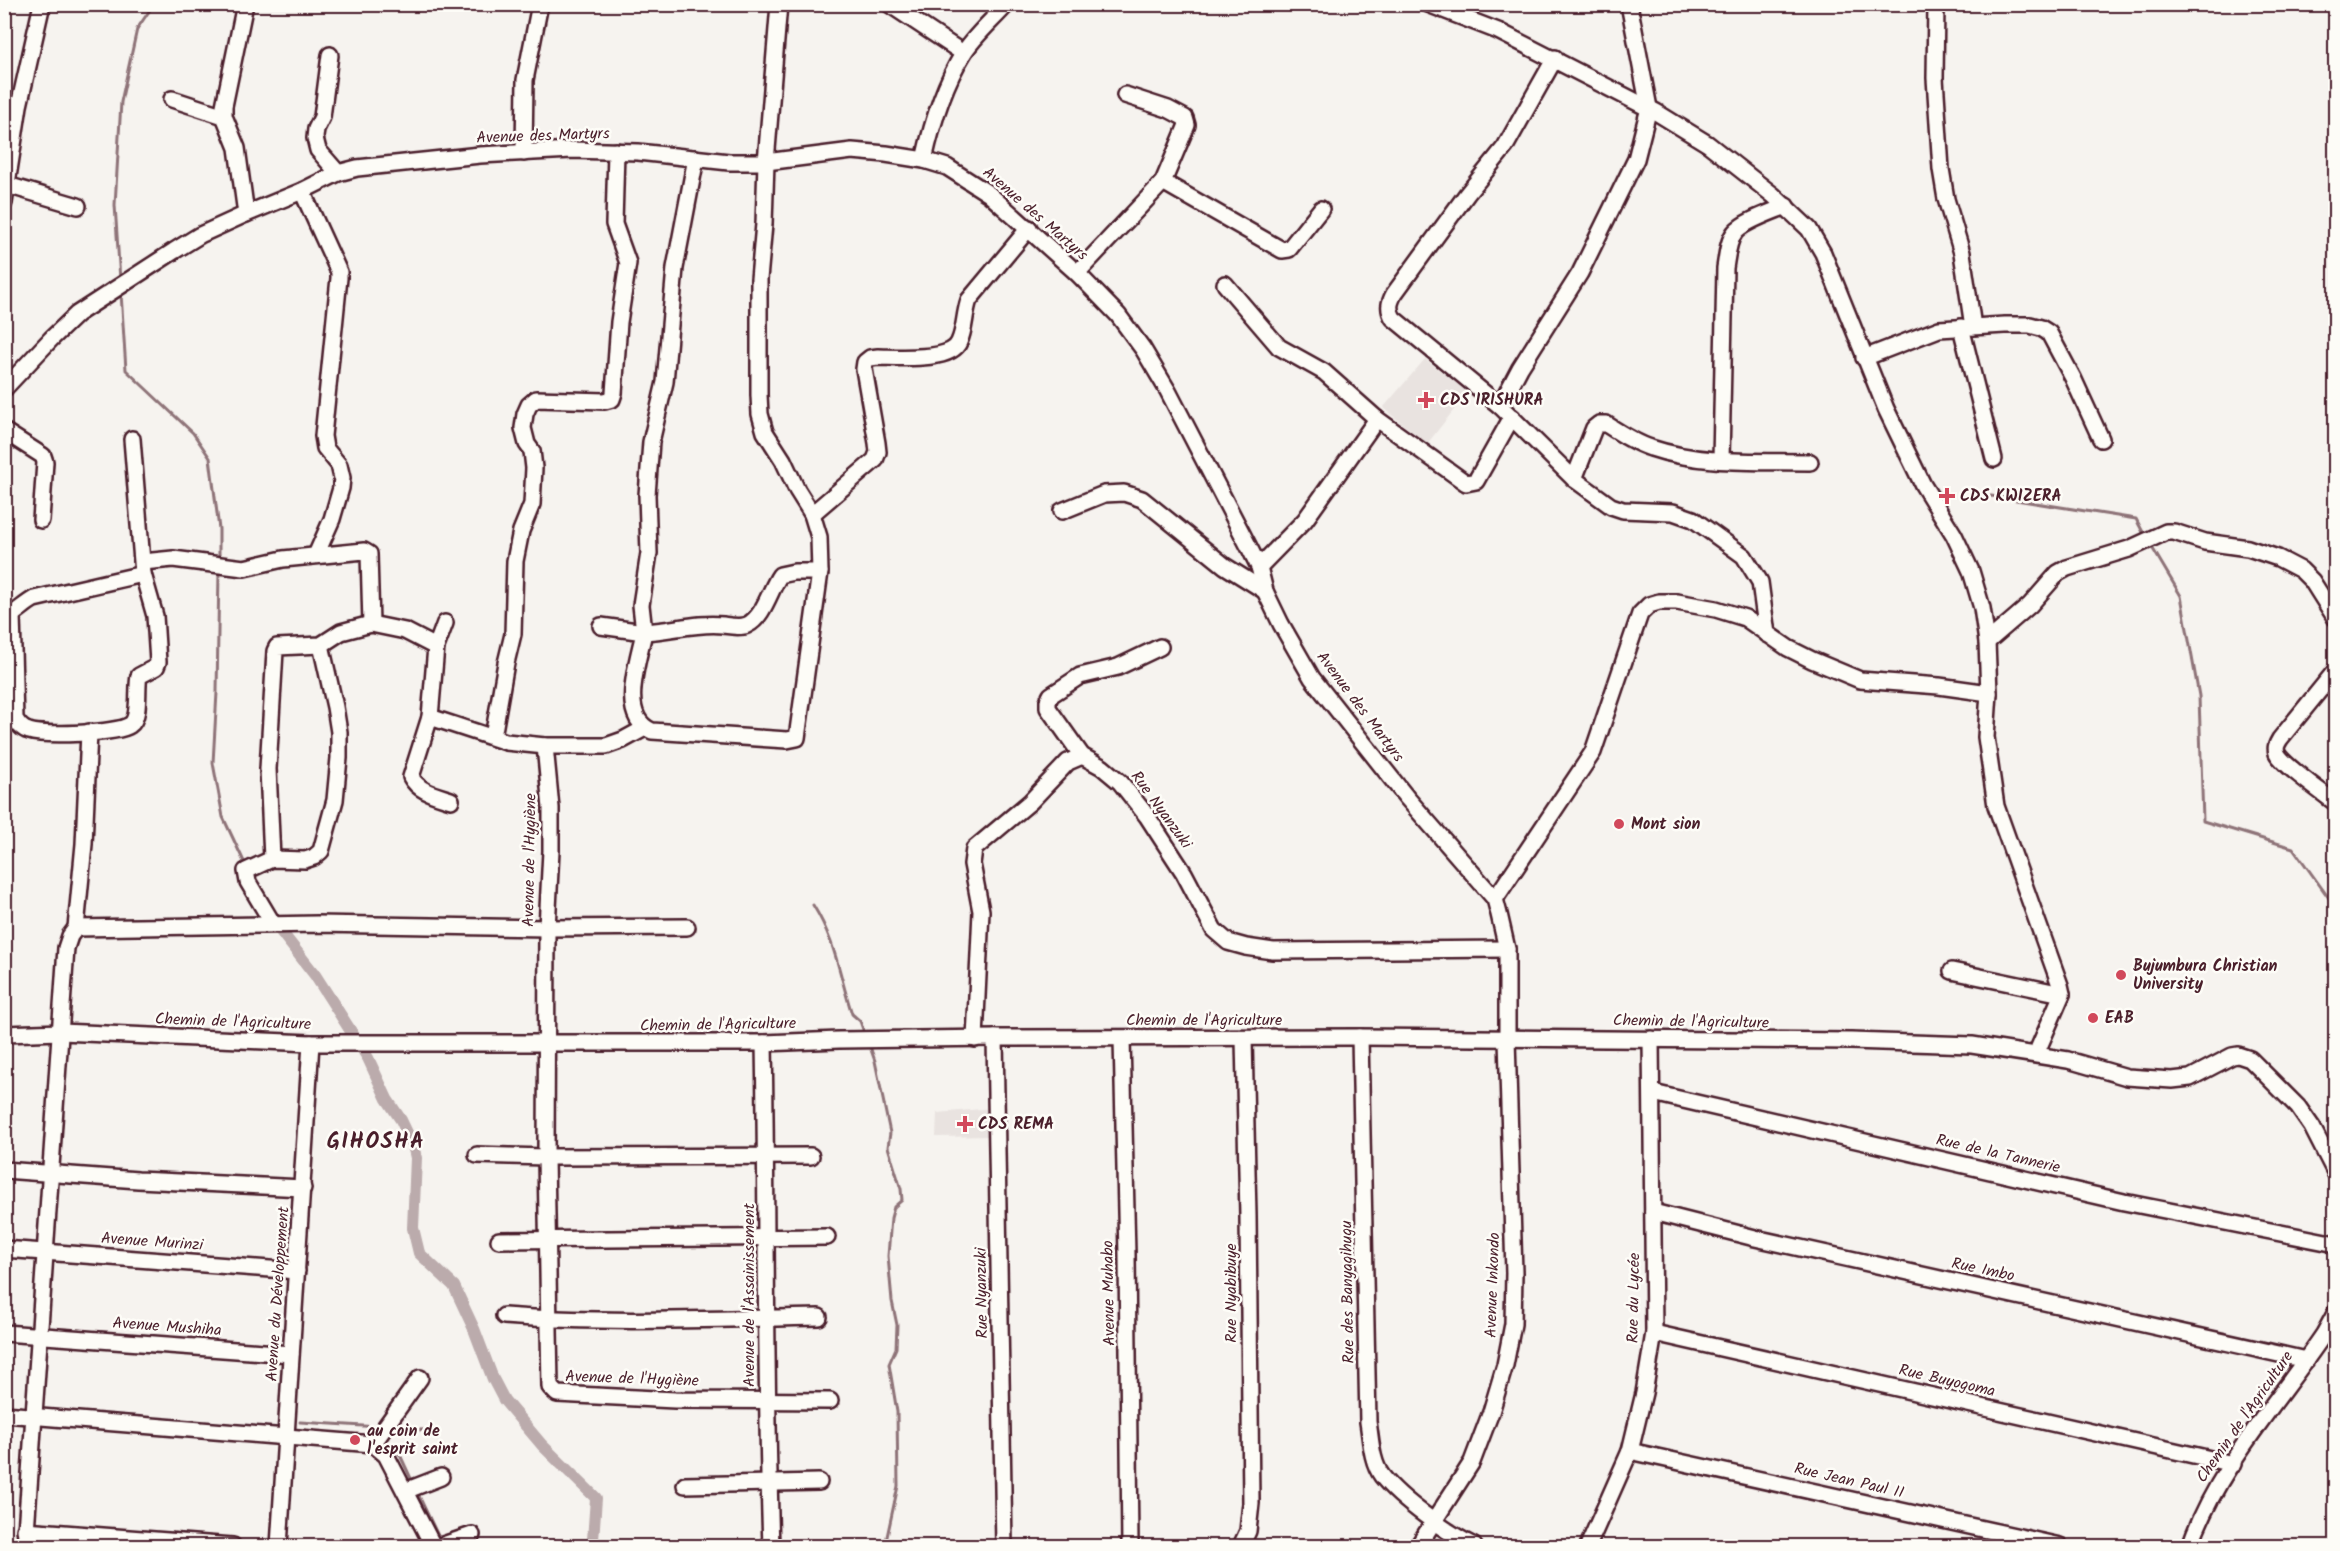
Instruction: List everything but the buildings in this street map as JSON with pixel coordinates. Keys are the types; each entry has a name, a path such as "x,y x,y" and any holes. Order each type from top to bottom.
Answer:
{"street":[{"path":"4,202 19,106 42,4"},
{"path":"245,4 224,106 224,116 237,148 246,214"},
{"path":"524,153 525,80 540,4"},
{"path":"696,158 675,268 664,382 651,442 646,495 650,553 641,605 644,632 632,696 633,708 638,720 645,728 652,731 788,740 797,738 820,572 819,537 812,514 765,432 760,414 758,298 779,4"},
{"path":"889,4 963,53"},
{"path":"924,160 939,105 963,53 1007,4"},
{"path":"1428,4 1498,31 1555,58 1649,108 1708,144 1786,206 1809,229 1823,254 1886,409 1923,485 1954,535 1971,571 1982,608 1987,642 1989,693 1986,738 1996,806 2062,994 2036,1054"},
{"path":"1225,284 1279,347 1324,372 1377,418 1466,483 1476,481 1506,412 1520,368 1586,263 1636,159 1649,108 1636,53 1629,4"},
{"path":"1936,4 1935,78 1941,169 1962,253 1967,327 1994,459"},
{"path":"330,55 322,117 316,129 315,138 318,150 338,173"},
{"path":"1555,58 1505,147 1467,194 1389,302 1389,311 1393,318 1506,412 1574,479 1611,506 1623,510 1673,512 1693,519 1744,556 1760,582 1767,634"},
{"path":"1077,273 1163,182 1185,133 1187,125 1185,118 1168,108 1125,96"},
{"path":"172,99 224,116"},
{"path":"493,737 513,633 515,561 521,531 532,504 534,468 532,451 527,444 523,428 525,414 529,405 536,399 606,401 612,399 614,393 628,263 614,224 616,151"},
{"name":"Avenue des Martyrs","path":"4,389 76,314 200,235 338,173 357,168 524,153 616,151 729,162 766,162 852,152 924,160 946,167 989,194 1029,228 1118,315 1143,349 1168,391 1259,567 1265,591 1281,624 1319,686 1407,798 1495,898 1507,949 1507,1039"},
{"path":"1163,182 1282,250 1289,249 1320,210"},
{"path":"7,185 78,206"},
{"path":"302,191 339,272 322,436 325,448 341,470 341,488 332,519 316,555"},
{"path":"1720,460 1725,268 1730,243 1735,232 1743,225 1786,206"},
{"path":"812,514 875,459 878,453 864,369 865,362 870,358 878,357 944,355 954,350 960,342 969,300 1029,228"},
{"path":"1864,358 1940,329 2030,325 2041,328 2049,333 2101,438"},
{"path":"1259,567 1305,520 1377,418"},
{"path":"1574,479 1594,428 1599,424 1606,424 1648,448 1669,454 1720,460 1810,462"},
{"path":"4,431 43,456 45,462 41,520"},
{"path":"132,439 143,568 155,616 159,662 156,667 139,676 136,719 130,726 107,732 31,732 21,728 15,719 8,617 34,599 143,568 174,559 244,568 284,559 364,551 369,554 371,624"},
{"path":"1062,511 1104,494 1124,493 1142,499 1225,566 1265,591"},
{"path":"1987,642 2030,605 2058,573 2067,568 2129,549 2166,532 2174,532 2205,542 2248,548 2278,558 2301,570 2312,581 2336,619"},
{"path":"601,626 644,632 668,631 701,624 733,627 747,625 765,603 780,575 794,572 820,572"},
{"path":"1495,898 1593,752 1640,614 1649,605 1659,602 1677,602 1745,618 1767,634 1812,660 1860,680 1939,686 1989,693"},
{"path":"445,623 436,647 430,717 411,777 422,790 451,800"},
{"path":"272,859 268,769 275,651 281,646 321,645 341,632 371,624 405,631 436,647"},
{"path":"273,924 248,882 246,871 272,859 305,860 314,857 321,851 335,800 339,732 321,645"},
{"path":"975,1039 981,911 972,864 974,849 1030,802 1068,762 1082,756 1048,708 1051,694 1080,676 1118,667 1160,647"},
{"path":"2336,670 2280,739 2276,749 2277,754 2336,804"},
{"path":"430,717 506,742 545,746 606,746 645,728"},
{"path":"25,1546 66,948 76,928 84,844 89,732"},
{"name":"Avenue de l'Hygiène","path":"545,746 551,807 547,928 546,1157 550,1387 557,1395 675,1400 830,1401"},
{"name":"Rue Nyanzuki","path":"1082,756 1102,767 1120,782 1147,816 1184,873 1214,930 1228,942 1246,948 1273,951 1507,949"},
{"path":"76,928 273,924 547,928 687,927"},
{"path":"1952,971 2062,994"},
{"name":"Chemin de l'Agriculture","path":"4,1034 61,1032 311,1043 764,1043 995,1038 1360,1038 1651,1039 1972,1044 2068,1060 2127,1077 2172,1080 2190,1078 2232,1056 2244,1056 2269,1077 2298,1107 2312,1127 2335,1172"},
{"name":"Rue Nyanzuki","path":"995,1038 1004,1546"},
{"name":"Avenue Muhabo","path":"1122,1038 1130,1546"},
{"name":"Rue des Banyagihugu","path":"1360,1038 1367,1400 1373,1453 1382,1475 1404,1497 1434,1521 1474,1546"},
{"name":"Rue Nyabibuye","path":"1241,1546 1248,1531 1251,1503 1244,1039"},
{"name":"Avenue Inkondo","path":"1418,1546 1472,1462 1491,1412 1505,1365 1513,1324 1514,1273 1507,1039"},
{"name":"Rue du Lycée","path":"1588,1546 1630,1451 1644,1393 1654,1333 1651,1039"},
{"name":"Avenue du Développement","path":"279,1546 311,1043"},
{"name":"Avenue de l'Assainissement","path":"764,1043 766,1318 771,1546"},
{"name":"Rue de la Tannerie","path":"1653,1093 2124,1202 2336,1244"},
{"path":"477,1155 766,1157 811,1155"},
{"path":"4,1170 138,1180 303,1188"},
{"name":"Rue Imbo","path":"1653,1212 1755,1238 2306,1360"},
{"path":"500,1240 827,1237"},
{"name":"Avenue Murinzi","path":"4,1249 297,1271"},
{"name":"Chemin de l'Agriculture","path":"2190,1546 2208,1503 2232,1464 2306,1360 2336,1312"},
{"path":"504,1316 549,1320 659,1321 819,1317"},
{"name":"Avenue Mushiha","path":"4,1333 291,1354"},
{"name":"Rue Buyogoma","path":"1654,1333 2232,1464"},
{"path":"373,1444 420,1378"},
{"path":"4,1414 373,1444 386,1455 433,1546"},
{"name":"Rue Jean Paul II","path":"1630,1451 2060,1546"},
{"path":"405,1491 441,1477"},
{"path":"685,1485 769,1485 819,1482"},
{"path":"25,1530 233,1546"},
{"path":"440,1546 472,1535"}],"shaded area":[{"name":"CDS IRISHURA","path":"1425,359 1468,392 1427,444 1383,408"},
{"name":"CDS REMA","path":"993,1108 994,1136 936,1137 937,1113"}],"waterway":[{"path":"120,280 115,205 121,102 137,29 154,4"},
{"path":"121,293 126,370 193,433 210,458 219,529 219,561"},
{"path":"1991,496 2136,519 2145,536"},
{"path":"2150,544 2181,596 2199,696 2203,821 2293,848 2336,908"},
{"path":"219,570 213,763 223,817 246,866"},
{"path":"813,905 832,945 852,1014 860,1021 865,1035"},
{"path":"272,920 315,975 368,1058 387,1099 401,1120 413,1145 416,1158 413,1228 419,1253 454,1286 504,1400 542,1445 596,1498 593,1540 596,1546"},
{"path":"869,1044 875,1061 890,1133 888,1147 901,1189 902,1200 894,1207 891,1218 888,1256 892,1301 897,1325 896,1348 889,1364 897,1412 898,1486 885,1546"},
{"path":"300,1422 379,1427"},
{"path":"392,1428 439,1431"},
{"path":"395,1444 413,1483"},
{"path":"417,1492 440,1540"}],"place":[{"name":"CDS IRISHURA","path":"1426,400"},
{"name":"CDS KWIZERA","path":"1947,496"},
{"name":"Mont sion","path":"1619,824"},
{"name":"Bujumbura Christian University","path":"2121,975"},
{"name":"EAB","path":"2093,1018"},
{"name":"CDS REMA","path":"965,1124"},
{"name":"au coin de l'esprit saint","path":"355,1440"}],"district":[{"name":"GIHOSHA","path":"376,1142"}]}
